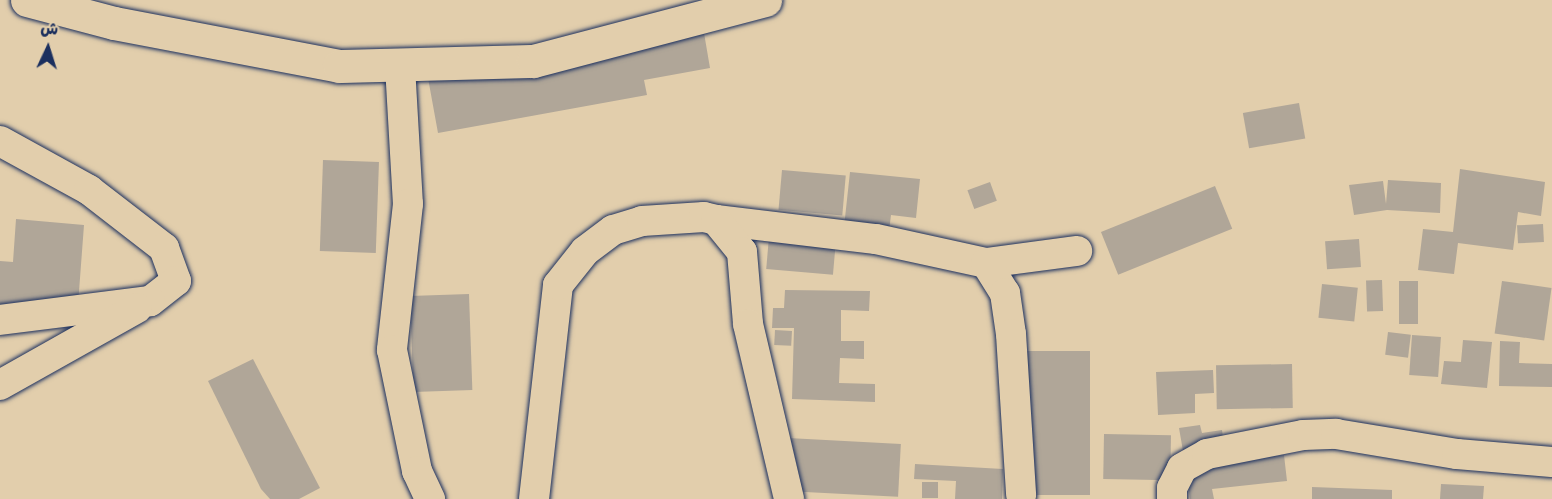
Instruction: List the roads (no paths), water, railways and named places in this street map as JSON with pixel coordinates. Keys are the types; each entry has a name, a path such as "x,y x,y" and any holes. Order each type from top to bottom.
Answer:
{"street":[{"path":"27,0 114,23 339,66 533,61 765,0"},
{"path":"400,66 408,204 392,350 417,471 430,499"},
{"path":"0,141 89,190 164,248 176,280 150,301 0,385"},
{"path":"534,499 558,285 585,251 613,230 642,221 704,217 876,239 986,263 1077,251"},
{"path":"716,220 742,252 748,324 789,499"},
{"path":"986,263 1005,293 1011,334 1021,495"},
{"path":"0,320 150,301"},
{"path":"1172,499 1172,488 1182,468 1207,454 1303,435 1336,434 1457,454 1552,462"}]}
